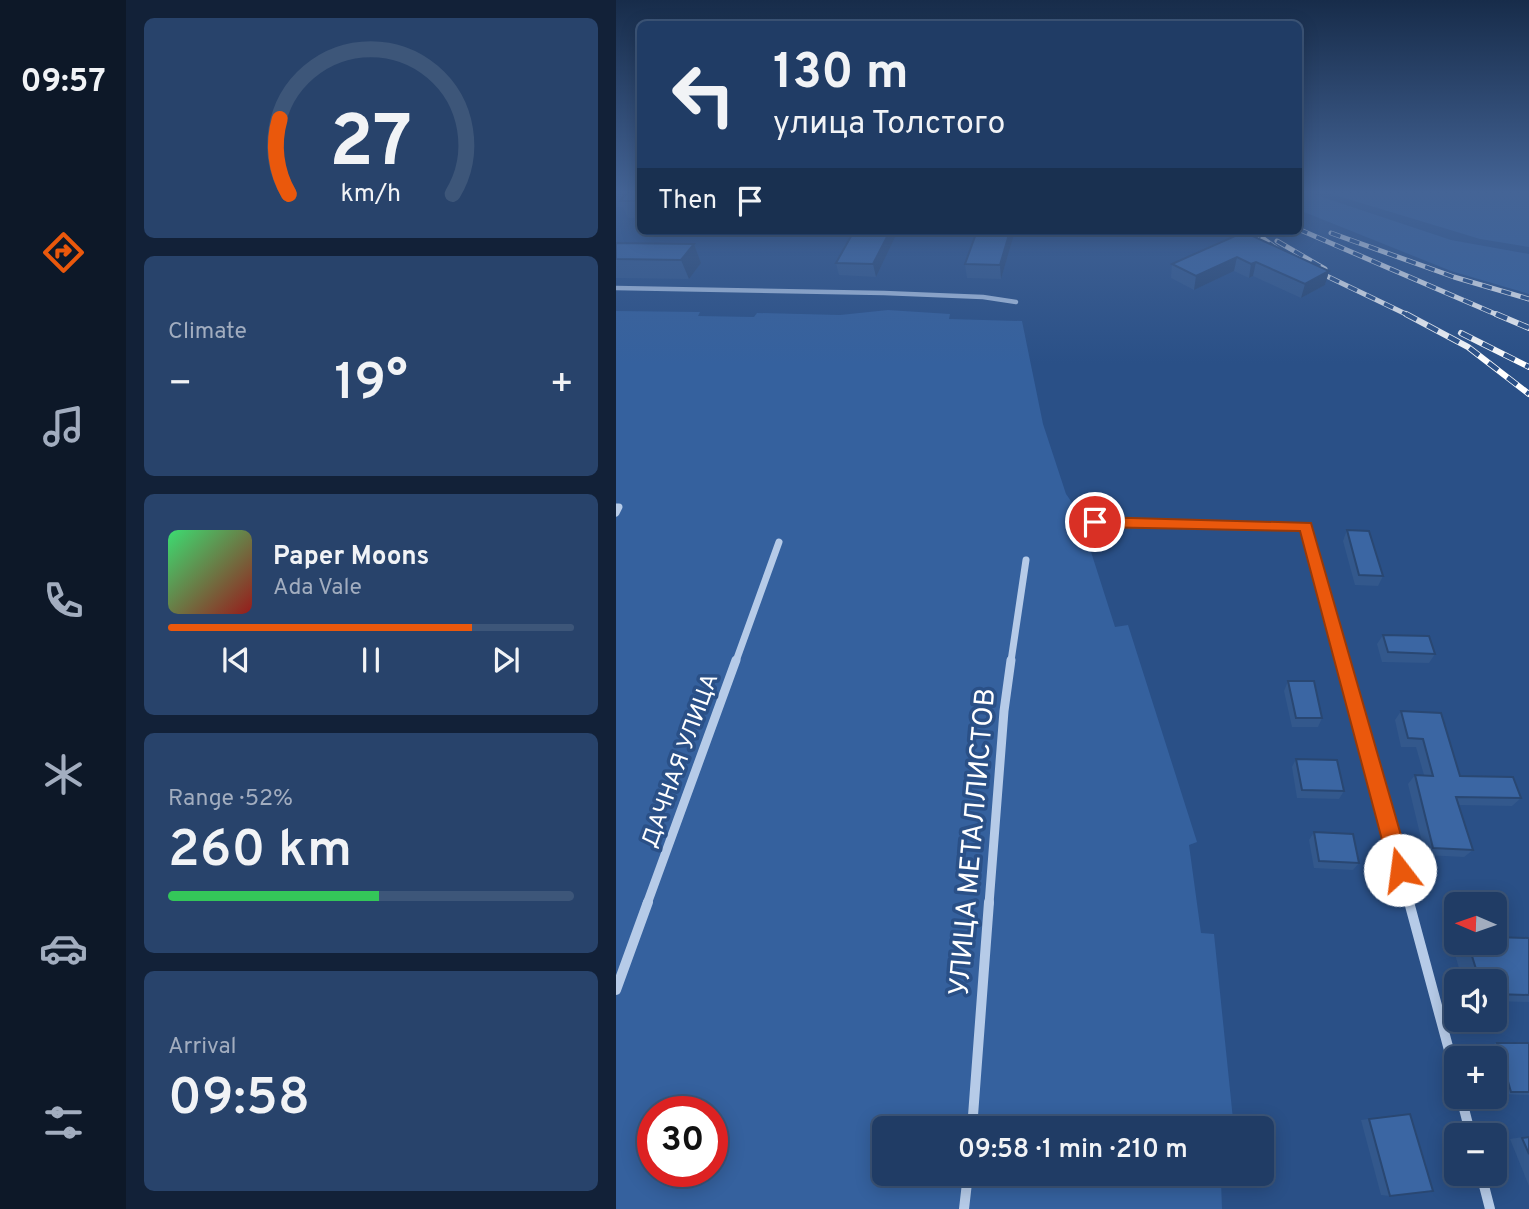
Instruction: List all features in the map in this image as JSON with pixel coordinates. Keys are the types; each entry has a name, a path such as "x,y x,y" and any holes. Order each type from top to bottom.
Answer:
{"street":[{"path":"616,288 959,296 1016,302"},
{"path":"616,507 619,507 616,513"},
{"path":"1095,522 1306,526 1448,1046"},
{"name":"ДАЧНАЯ УЛИЦА","path":"616,990 779,542"},
{"name":"УЛИЦА МЕТАЛЛИСТОВ","path":"973,1116 1004,711 1026,560"},
{"path":"964,1209 967,1186"},
{"path":"1484,1186 1490,1209"}],"shaded area":[{"path":"1397,249 1503,249 1529,254 1529,294 1451,271"},
{"path":"888,310 950,314 949,319 1022,321 1043,424 1066,494 1078,511 1115,627 1128,625 1197,842 1189,845 1201,933 1214,934 1233,1116 872,1116 872,1186 1221,1186 1222,1209 616,1209 616,311 700,312 698,316 754,317 757,313 840,315"}],"building":[{"path":"616,249 690,249 681,260 616,259"},
{"path":"844,249 881,249 873,264 836,263"},
{"path":"970,249 1005,249 1000,265 965,264"},
{"path":"1205,249 1282,249 1329,271 1305,284 1256,262 1251,264 1237,257 1196,276 1172,264"},
{"path":"1347,530 1369,531 1383,576 1359,575"},
{"path":"1383,635 1429,636 1435,654 1388,652"},
{"path":"1288,681 1314,681 1322,718 1296,718"},
{"path":"1401,711 1441,713 1460,776 1513,777 1521,798 1456,797 1473,850 1433,848 1415,775 1433,776 1423,739 1408,738"},
{"path":"1296,759 1337,760 1344,791 1302,790"},
{"path":"1314,832 1353,834 1359,863 1319,861"},
{"path":"1507,937 1529,938 1529,995 1507,994 1507,969 1476,969 1472,956 1507,956"},
{"path":"1497,1043 1529,1043 1529,1092 1511,1092 1507,1078 1507,1046 1498,1046"},
{"path":"1410,1114 1433,1191 1390,1196 1369,1119"},
{"path":"1529,1137 1529,1154 1522,1138"}],"railway":[{"path":"1278,249 1284,254"},
{"path":"1291,249 1325,269"},
{"path":"1345,249 1500,316"},
{"path":"1377,249 1454,277 1529,299"},
{"path":"1312,269 1408,315"},
{"path":"1496,314 1529,328"},
{"path":"1408,315 1468,347 1529,394"},
{"path":"1461,333 1529,367"}],"route":[{"path":"1095,522 1306,526 1400,870"}]}
